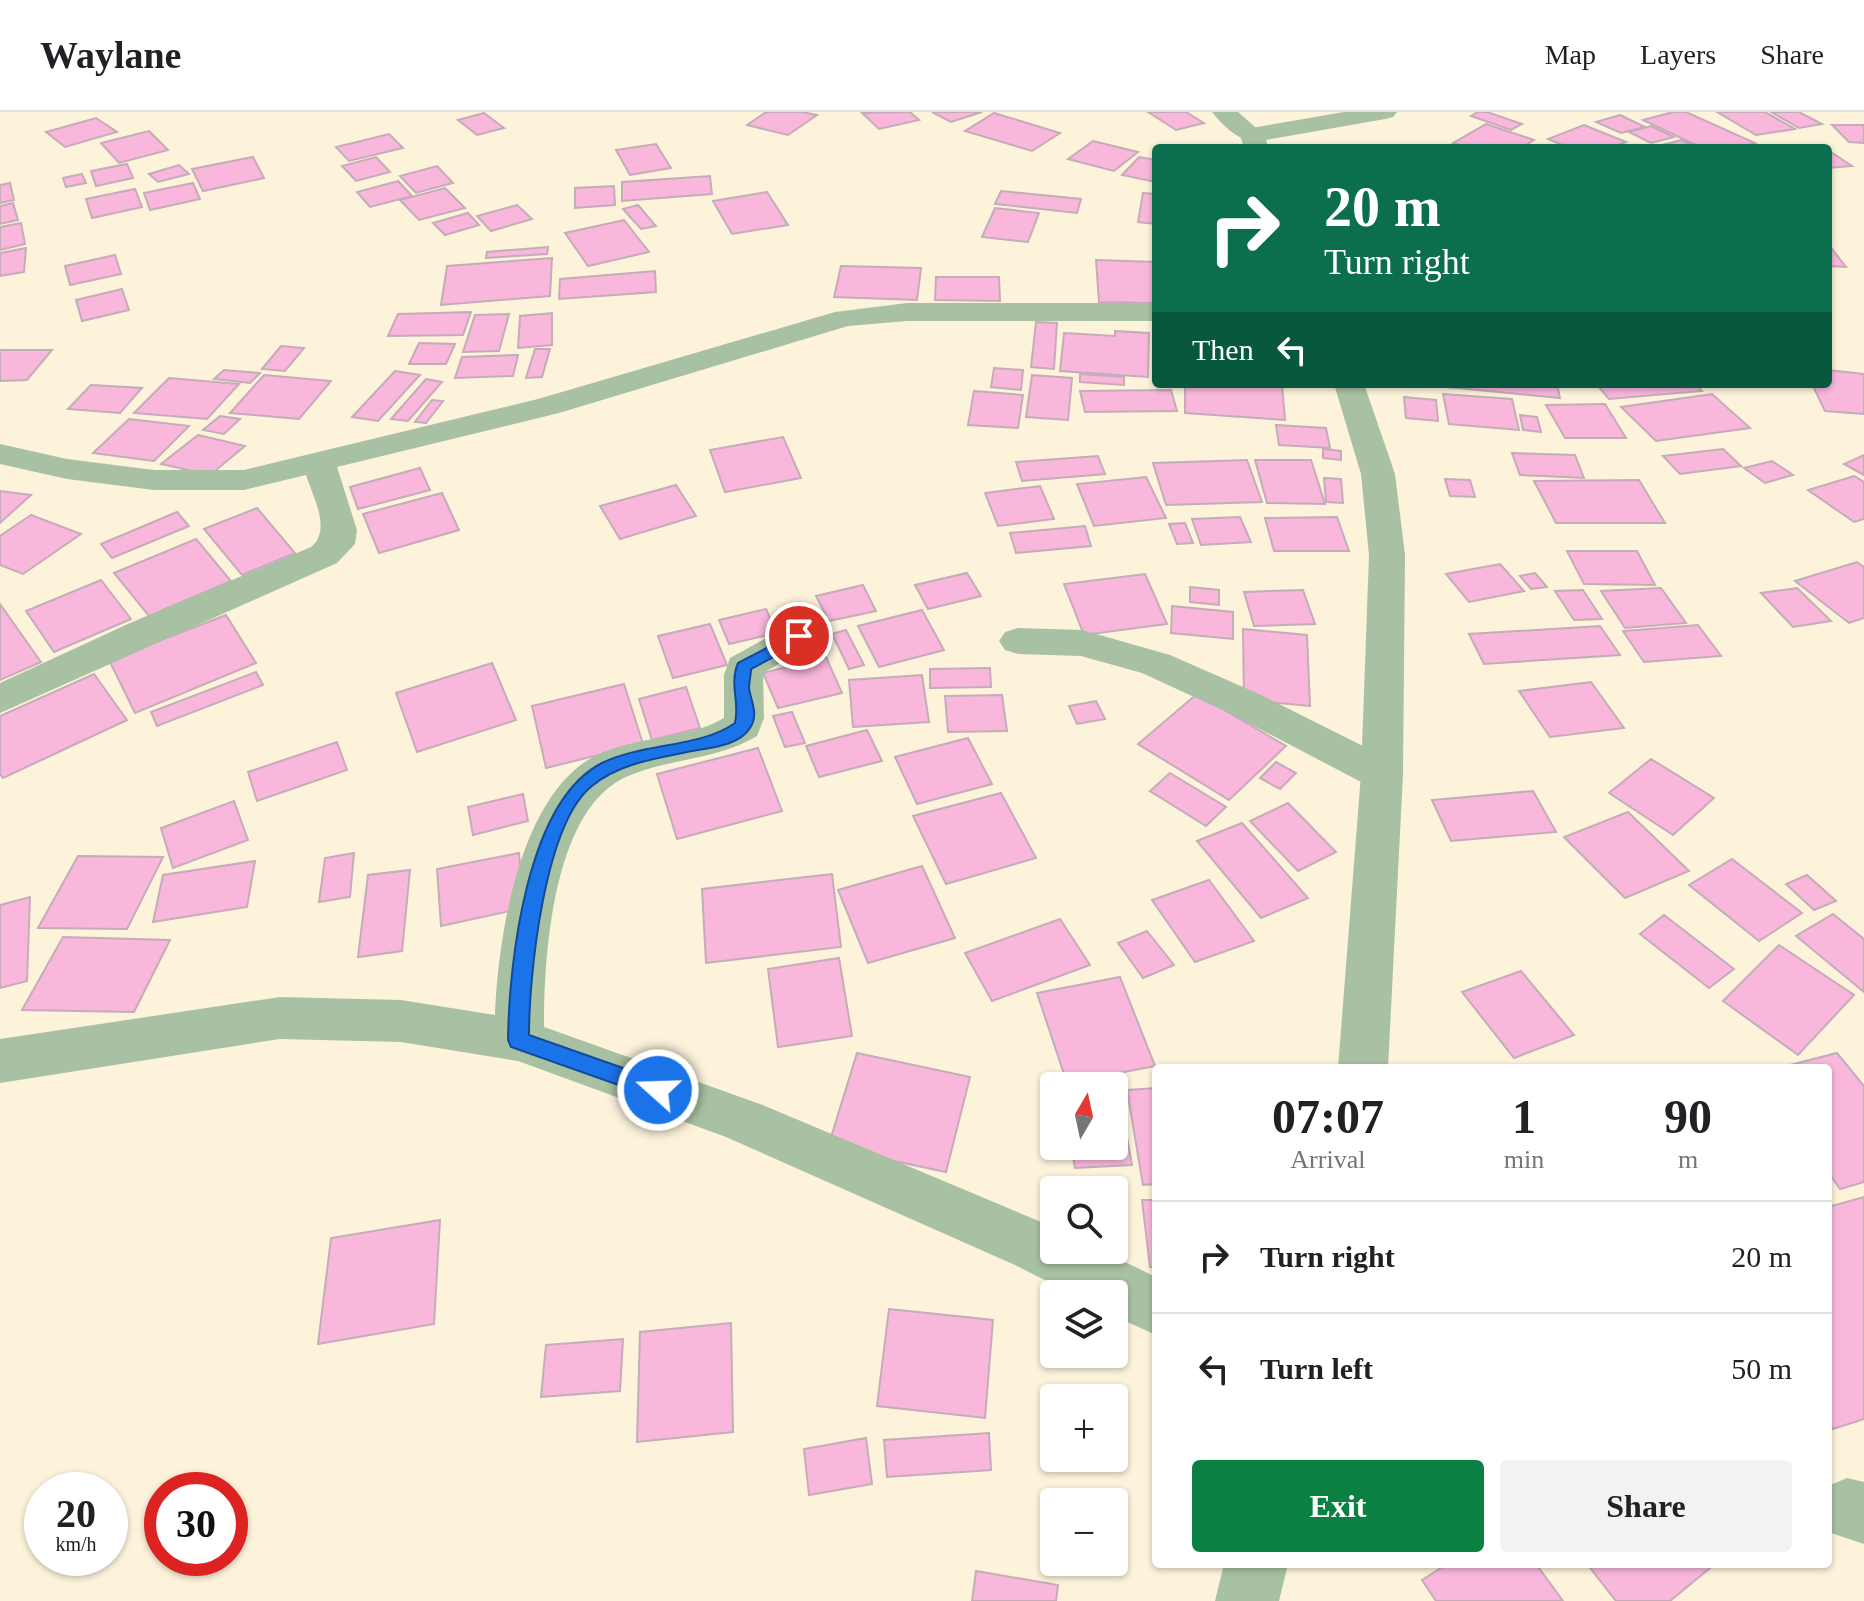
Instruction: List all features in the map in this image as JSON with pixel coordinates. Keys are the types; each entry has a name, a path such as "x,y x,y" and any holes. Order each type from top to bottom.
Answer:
{"street":[{"path":"1224,112 1254,142 1385,112"},
{"path":"0,454 67,469 154,480 244,480 548,406 845,318 907,312 1152,312"},
{"path":"1350,388 1378,474 1387,555 1382,774 1363,1064"},
{"path":"0,699 143,632 324,555 337,544 340,530 319,463"},
{"path":"519,1040 519,988 533,903 556,824 583,783 609,767 647,754 727,737 743,726 747,708 741,687 744,667 799,636"},
{"path":"1018,641 1082,643 1156,664 1245,704 1382,774"},
{"path":"0,1061 280,1018 401,1021 519,1040 742,1120 1034,1246 1152,1305"},
{"path":"1247,1601 1255,1568"}],"building":[{"path":"766,112 817,115 788,135 747,125"},
{"path":"910,112 919,120 879,129 862,113"},
{"path":"932,112 982,112 951,122"},
{"path":"1148,112 1186,112 1204,123 1176,130"},
{"path":"1478,112 1522,124 1511,130 1471,116"},
{"path":"1686,112 1755,143 1694,144 1643,120"},
{"path":"1717,112 1765,112 1795,129 1756,135"},
{"path":"1771,112 1799,112 1822,124 1799,128"},
{"path":"484,113 504,128 477,135 458,120"},
{"path":"994,113 1060,133 1032,151 965,131"},
{"path":"1620,115 1645,127 1621,133 1596,122"},
{"path":"96,118 117,132 65,147 46,132"},
{"path":"1486,124 1534,140 1528,144 1453,143"},
{"path":"1584,125 1626,142 1560,144 1548,139"},
{"path":"1832,125 1864,125 1864,143 1849,142"},
{"path":"1651,126 1674,137 1651,143 1629,132"},
{"path":"149,131 168,150 119,163 101,143"},
{"path":"389,134 403,148 349,161 336,147"},
{"path":"1681,140 1690,144 1666,144"},
{"path":"1093,141 1138,152 1114,171 1068,159"},
{"path":"656,144 671,168 630,175 616,150"},
{"path":"1832,153 1852,166 1832,168"},
{"path":"253,157 264,178 203,191 192,169"},
{"path":"376,157 390,172 356,181 342,166"},
{"path":"1139,157 1152,159 1152,181 1122,175"},
{"path":"127,164 133,178 96,186 91,171"},
{"path":"179,165 189,174 158,182 149,174"},
{"path":"437,166 453,183 416,193 400,176"},
{"path":"82,174 86,183 66,187 63,178"},
{"path":"710,176 712,194 622,201 622,182"},
{"path":"398,181 412,196 370,207 357,192"},
{"path":"10,183 14,200 0,203 0,185"},
{"path":"193,183 200,199 150,210 144,193"},
{"path":"614,186 615,205 575,208 575,188"},
{"path":"445,188 465,208 419,220 400,200"},
{"path":"135,189 142,207 92,218 86,199"},
{"path":"1001,191 1081,199 1077,213 995,204"},
{"path":"767,192 788,225 732,234 713,201"},
{"path":"1143,193 1152,194 1152,224 1138,222"},
{"path":"13,203 18,220 0,224 0,206"},
{"path":"517,205 532,219 491,231 477,216"},
{"path":"638,205 656,226 641,229 623,209"},
{"path":"995,208 1039,213 1028,242 982,237"},
{"path":"468,213 479,225 445,235 433,223"},
{"path":"624,220 649,252 588,266 565,233"},
{"path":"21,223 25,244 0,250 0,227"},
{"path":"548,247 547,254 486,258 487,252"},
{"path":"26,248 24,272 0,276 0,253"},
{"path":"1832,249 1846,267 1832,266"},
{"path":"115,255 121,274 70,285 65,266"},
{"path":"552,258 550,296 441,305 447,266"},
{"path":"1096,260 1152,262 1152,303 1099,302"},
{"path":"841,266 921,268 917,300 834,297"},
{"path":"655,271 656,292 559,299 560,279"},
{"path":"936,277 999,277 1000,301 935,300"},
{"path":"122,289 129,310 82,321 76,300"},
{"path":"471,312 463,335 388,336 398,314"},
{"path":"552,313 552,345 518,348 520,316"},
{"path":"509,314 499,351 463,352 475,315"},
{"path":"1036,322 1057,323 1054,369 1031,367"},
{"path":"1115,331 1149,333 1148,377 1060,371 1064,333 1115,336"},
{"path":"419,343 455,344 446,364 409,364"},
{"path":"281,346 304,348 285,371 262,369"},
{"path":"535,349 550,349 542,377 526,378"},
{"path":"0,350 52,350 27,380 0,381"},
{"path":"518,355 513,376 455,378 462,357"},
{"path":"994,368 1023,370 1021,390 991,387"},
{"path":"224,370 260,373 250,383 214,379"},
{"path":"1832,370 1864,374 1864,414 1825,411 1814,388 1832,388"},
{"path":"395,371 420,375 378,421 352,417"},
{"path":"1080,374 1124,377 1124,385 1080,382"},
{"path":"264,375 331,381 299,419 230,413"},
{"path":"1032,375 1072,378 1068,420 1026,417"},
{"path":"169,378 239,384 207,419 134,413"},
{"path":"426,379 442,382 408,421 391,419"},
{"path":"91,385 142,388 120,413 68,409"},
{"path":"1185,388 1282,388 1285,420 1185,413"},
{"path":"1458,388 1558,388 1560,398"},
{"path":"1599,388 1699,388 1702,391 1609,399"},
{"path":"1171,390 1177,411 1085,412 1080,391"},
{"path":"974,391 1023,395 1018,428 968,425"},
{"path":"1443,394 1512,399 1519,430 1449,424"},
{"path":"1712,394 1750,428 1656,441 1621,407"},
{"path":"1404,397 1436,400 1438,421 1406,418"},
{"path":"432,400 443,401 426,423 415,422"},
{"path":"1605,404 1626,438 1565,438 1546,405"},
{"path":"1520,415 1537,417 1541,432 1523,430"},
{"path":"220,416 240,419 224,434 203,430"},
{"path":"129,419 189,426 154,461 93,453"},
{"path":"1276,425 1326,428 1330,448 1279,445"},
{"path":"198,435 245,446 210,475 161,464"},
{"path":"783,437 801,478 725,492 710,450"},
{"path":"1323,449 1341,451 1341,460 1323,458"},
{"path":"1723,449 1741,466 1680,474 1663,456"},
{"path":"1512,453 1575,455 1584,478 1520,475"},
{"path":"1864,455 1864,475 1844,464"},
{"path":"1098,456 1105,474 1022,481 1016,462"},
{"path":"1247,460 1262,502 1166,505 1153,463"},
{"path":"1255,460 1311,460 1325,504 1267,503"},
{"path":"1772,461 1793,475 1765,483 1744,468"},
{"path":"420,468 430,490 358,509 350,487"},
{"path":"1854,476 1864,482 1864,519 1854,522 1808,490"},
{"path":"1146,477 1166,518 1094,526 1077,484"},
{"path":"1324,478 1341,479 1343,503 1326,502"},
{"path":"1445,479 1470,480 1475,497 1450,496"},
{"path":"1639,480 1665,523 1556,523 1534,481"},
{"path":"676,485 696,516 620,539 600,506"},
{"path":"1040,486 1054,519 998,526 985,493"},
{"path":"0,491 31,495 0,523"},
{"path":"442,493 459,530 379,553 363,514"},
{"path":"257,508 295,553 242,575 204,529"},
{"path":"177,512 189,526 112,558 101,544"},
{"path":"31,515 81,534 23,574 0,565 0,536"},
{"path":"1240,517 1251,542 1201,545 1192,519"},
{"path":"1337,517 1349,551 1274,551 1265,518"},
{"path":"1185,523 1193,543 1177,544 1169,524"},
{"path":"1085,526 1091,546 1016,553 1010,533"},
{"path":"196,539 231,581 149,616 114,573"},
{"path":"1567,551 1637,551 1655,585 1584,584"},
{"path":"1857,562 1864,567 1864,618 1849,623 1795,581"},
{"path":"1500,564 1524,591 1469,602 1446,574"},
{"path":"967,573 981,596 928,609 915,585"},
{"path":"1535,573 1547,587 1531,589 1520,576"},
{"path":"1145,574 1167,624 1084,635 1064,584"},
{"path":"101,580 131,619 54,652 26,611"},
{"path":"863,585 876,611 829,621 816,596"},
{"path":"1190,587 1219,590 1219,605 1190,602"},
{"path":"1661,588 1686,623 1625,628 1601,591"},
{"path":"1797,588 1831,621 1793,627 1761,593"},
{"path":"1303,590 1315,624 1254,626 1244,592"},
{"path":"1583,590 1602,619 1574,620 1555,591"},
{"path":"0,604 41,662 0,680"},
{"path":"1172,606 1233,612 1233,639 1171,633"},
{"path":"766,609 777,633 729,644 719,620"},
{"path":"922,610 944,650 879,667 858,626"},
{"path":"226,615 256,663 135,713 109,660"},
{"path":"710,624 727,665 673,678 658,636"},
{"path":"1698,625 1721,656 1644,662 1623,631"},
{"path":"1600,626 1620,655 1484,664 1469,634"},
{"path":"1243,629 1307,635 1310,706 1244,700"},
{"path":"846,630 864,665 849,669 832,634"},
{"path":"826,657 842,693 778,708 763,673"},
{"path":"492,663 516,720 417,752 396,693"},
{"path":"990,668 991,687 930,688 930,669"},
{"path":"256,672 263,685 157,726 151,712"},
{"path":"94,674 127,720 3,778 0,774 0,716"},
{"path":"922,675 929,722 853,727 849,680"},
{"path":"1591,682 1624,728 1550,737 1519,691"},
{"path":"624,684 643,744 546,768 532,706"},
{"path":"686,687 700,728 652,740 639,699"},
{"path":"1197,694 1286,746 1229,800 1138,744"},
{"path":"1002,695 1007,731 948,732 945,696"},
{"path":"1096,701 1105,719 1077,724 1069,706"},
{"path":"792,712 805,743 785,747 773,716"},
{"path":"867,730 882,761 819,777 806,746"},
{"path":"968,738 992,784 917,804 895,757"},
{"path":"337,742 347,770 257,801 248,772"},
{"path":"758,748 782,811 677,839 657,774"},
{"path":"1651,759 1714,798 1673,835 1609,793"},
{"path":"1276,762 1296,773 1280,789 1260,778"},
{"path":"1170,773 1226,807 1206,826 1150,791"},
{"path":"1533,791 1556,832 1451,841 1432,800"},
{"path":"1001,793 1036,858 946,884 913,816"},
{"path":"523,794 528,821 473,835 468,807"},
{"path":"234,801 248,840 173,868 161,828"},
{"path":"1288,803 1336,852 1298,871 1250,821"},
{"path":"1628,812 1689,871 1625,898 1564,837"},
{"path":"1242,823 1308,898 1261,918 1197,841"},
{"path":"354,853 350,897 319,902 325,858"},
{"path":"519,853 524,908 441,926 437,869"},
{"path":"78,856 163,857 127,929 38,928"},
{"path":"1732,859 1802,913 1759,941 1689,885"},
{"path":"255,861 247,907 153,922 163,875"},
{"path":"922,866 955,938 868,963 838,890"},
{"path":"410,870 402,951 358,957 368,875"},
{"path":"832,874 841,947 706,963 702,889"},
{"path":"1807,875 1836,901 1814,910 1786,884"},
{"path":"1209,880 1254,941 1195,962 1152,900"},
{"path":"30,897 27,981 0,988 0,905"},
{"path":"1833,914 1864,939 1864,992 1796,936"},
{"path":"1664,915 1734,969 1709,988 1640,934"},
{"path":"1060,919 1090,965 992,1001 965,953"},
{"path":"1147,931 1174,965 1143,978 1118,943"},
{"path":"63,937 170,940 134,1012 22,1010"},
{"path":"1779,945 1854,995 1798,1055 1723,1001"},
{"path":"839,958 852,1036 778,1047 768,969"},
{"path":"1521,971 1574,1035 1514,1058 1462,992"},
{"path":"1120,977 1154,1064 1124,1072 1063,1072 1037,993"},
{"path":"857,1053 970,1077 946,1172 828,1147"},
{"path":"1837,1053 1864,1086 1864,1182 1840,1189 1832,1178 1832,1064 1794,1064"},
{"path":"1152,1088 1152,1184 1143,1185 1128,1090"},
{"path":"1128,1143 1132,1165 1075,1168 1074,1160 1128,1160"},
{"path":"1864,1197 1864,1419 1833,1429 1832,1428 1832,1206"},
{"path":"1142,1200 1152,1200 1150,1267"},
{"path":"440,1220 434,1324 318,1344 331,1238"},
{"path":"889,1309 993,1320 985,1418 877,1406"},
{"path":"731,1323 733,1432 637,1442 640,1332"},
{"path":"623,1339 620,1391 541,1397 546,1345"},
{"path":"989,1433 991,1470 887,1477 884,1440"},
{"path":"866,1438 872,1484 809,1495 804,1449"},
{"path":"1441,1568 1539,1568 1563,1601 1436,1601 1422,1580"},
{"path":"1590,1568 1710,1568 1670,1601 1616,1601"},
{"path":"976,1571 1058,1585 1056,1601 972,1601"}],"route":[{"path":"658,1090 519,1040 519,988 525,949 533,903 556,824 583,783 609,767 647,754 727,737 743,726 747,708 741,687 744,667 799,636"}]}
